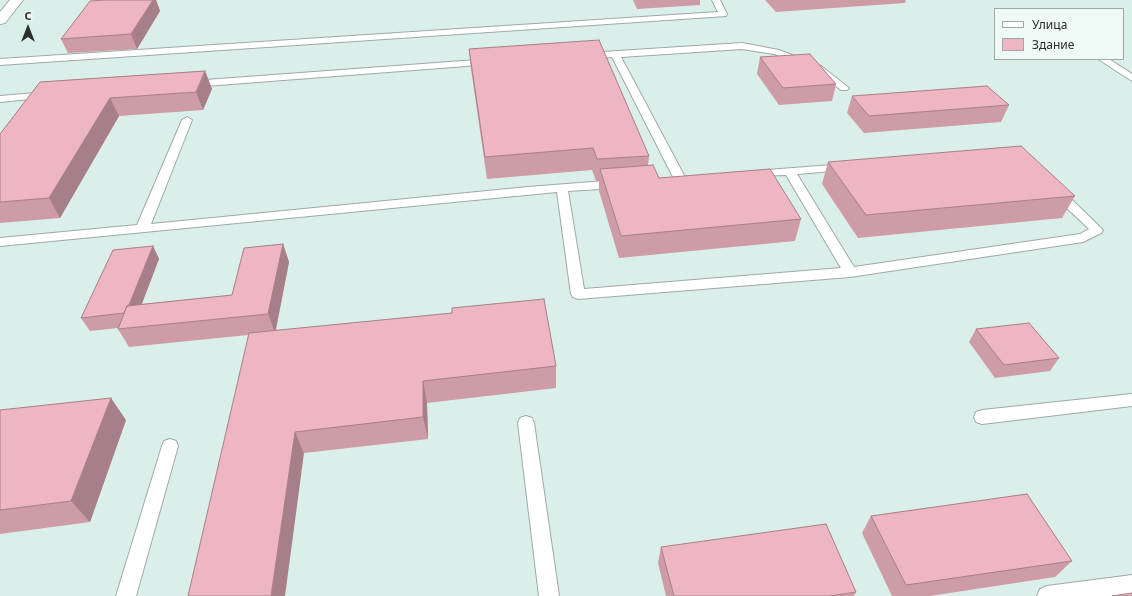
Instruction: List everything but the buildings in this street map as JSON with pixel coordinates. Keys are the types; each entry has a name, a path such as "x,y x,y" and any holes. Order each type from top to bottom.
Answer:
{"street":[{"path":"0,20 17,0"}],"lane":[{"path":"0,62 722,14 716,0"},
{"path":"576,57 742,46 776,52 818,68 844,88"},
{"path":"615,54 680,179"},
{"path":"1105,60 1132,78"},
{"path":"182,85 497,62"},
{"path":"0,99 55,95"},
{"path":"142,228 187,120"},
{"path":"742,175 859,166"},
{"path":"789,171 850,272"},
{"path":"664,180 696,178"},
{"path":"562,188 578,294 850,272 1083,238 1097,230 1045,181"},
{"path":"0,242 562,188 633,183"},
{"path":"982,417 1132,400"},
{"path":"526,423 549,596"},
{"path":"126,596 170,446"},
{"path":"1047,596 1132,585"}],"shaded area":[{"path":"0,0 1132,0 1132,596 0,596"}]}
